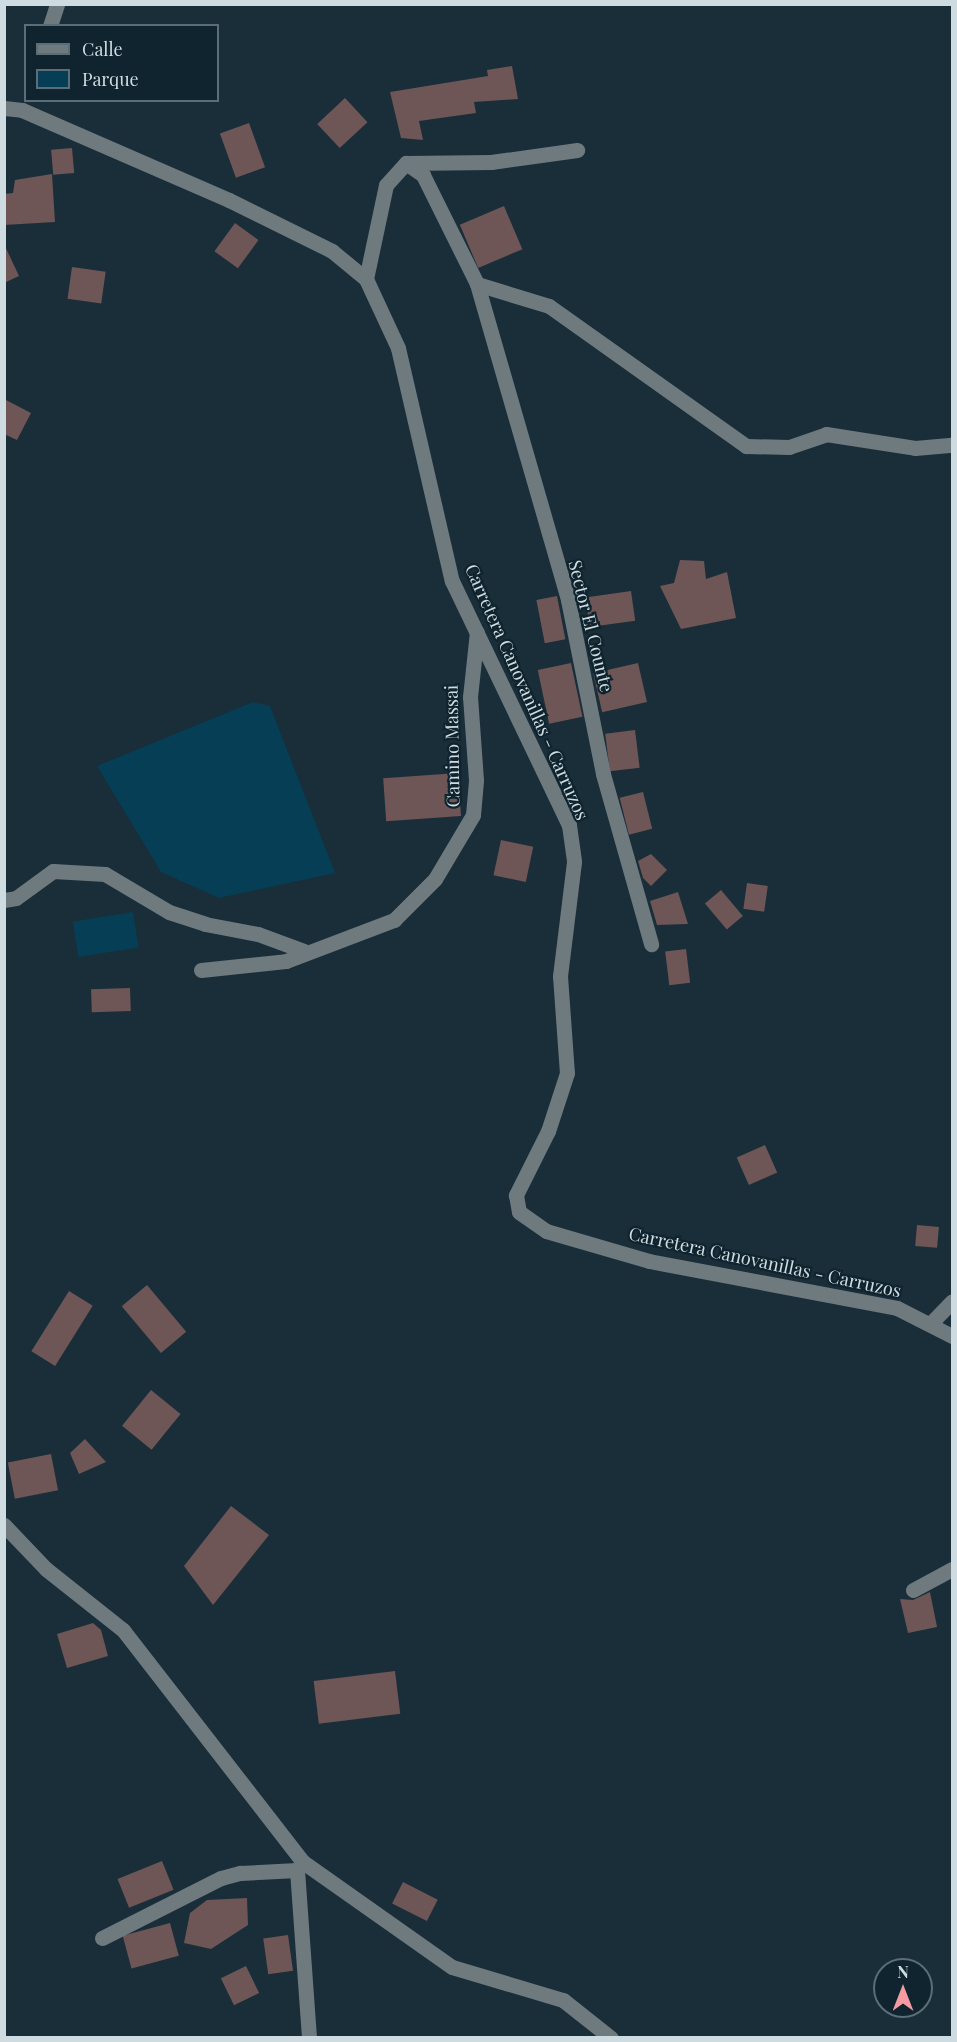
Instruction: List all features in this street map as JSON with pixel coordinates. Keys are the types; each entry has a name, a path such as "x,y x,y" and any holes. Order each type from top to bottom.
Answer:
{"street":[{"path":"51,24 57,4"},
{"name":"Carretera Canovanillas - Carruzos","path":"4,108 24,105 229,200 332,251 366,279 398,348 452,581 569,825 574,862 560,976 567,1073 548,1131 516,1195 519,1212 546,1231 650,1261 897,1308 931,1323 952,1336"},
{"path":"366,279 386,185 406,163 491,162 578,150"},
{"name":"Sector El Counte","path":"406,163 423,175 477,284 568,600 603,774 651,944"},
{"path":"477,284 549,306 746,446 789,447 826,434 915,448 952,445"},
{"name":"Camino Massai","path":"201,970 286,961 304,951 394,920 435,879 473,815 476,780 470,697 477,632"},
{"path":"4,900 16,898 53,871 105,874 169,912 205,924 258,934 304,951"},
{"path":"931,1323 952,1301"},
{"path":"4,1525 46,1569 123,1630 300,1866 452,1967 563,2000 611,2037"},
{"path":"913,1590 952,1569"},
{"path":"102,1938 221,1878 240,1873 300,1866"},
{"path":"300,1866 309,2037"}],"green space":[{"path":"253,702 270,706 335,873 219,898 161,872 97,766"},
{"path":"133,912 139,948 78,957 73,922"}],"building":[{"path":"512,66 518,99 474,102 476,113 419,121 423,140 401,138 390,92 488,76 487,70"},
{"path":"345,98 368,122 340,148 317,124"},
{"path":"249,123 265,167 236,178 220,134"},
{"path":"72,148 74,173 53,175 51,150"},
{"path":"52,174 55,222 4,225 4,194 13,193 15,180"},
{"path":"504,206 522,249 478,268 460,225"},
{"path":"235,223 258,240 238,268 214,251"},
{"path":"4,244 19,276 4,283"},
{"path":"72,267 106,272 101,303 68,299"},
{"path":"4,399 31,413 17,440 4,434"},
{"path":"680,560 704,561 706,579 727,572 736,618 681,629 660,586 674,583"},
{"path":"631,591 635,621 590,627 585,597"},
{"path":"557,596 565,639 545,643 536,600"},
{"path":"571,663 582,717 549,724 538,670"},
{"path":"638,663 647,702 602,712 593,673"},
{"path":"635,730 640,768 610,771 605,734"},
{"path":"458,773 461,816 386,821 383,778"},
{"path":"643,792 652,829 629,835 620,798"},
{"path":"501,840 533,847 526,882 494,875"},
{"path":"651,854 667,870 651,886 643,878 638,861"},
{"path":"747,883 768,886 764,912 743,909"},
{"path":"721,890 743,916 727,930 705,903"},
{"path":"678,892 688,924 657,925 650,901"},
{"path":"686,949 690,983 669,985 665,952"},
{"path":"130,988 131,1011 92,1012 91,989"},
{"path":"765,1145 777,1172 749,1185 737,1158"},
{"path":"917,1225 939,1227 937,1248 915,1246"},
{"path":"147,1285 186,1332 161,1353 122,1306"},
{"path":"69,1291 93,1306 55,1366 31,1351"},
{"path":"151,1390 181,1414 152,1450 122,1426"},
{"path":"85,1439 106,1462 79,1474 70,1453"},
{"path":"51,1454 58,1490 15,1499 8,1462"},
{"path":"231,1506 269,1535 213,1605 184,1566"},
{"path":"930,1592 937,1627 908,1633 900,1599 913,1600"},
{"path":"93,1623 101,1630 108,1656 67,1668 57,1634"},
{"path":"395,1671 400,1714 319,1724 314,1681"},
{"path":"162,1861 174,1890 129,1908 117,1879"},
{"path":"403,1882 438,1900 427,1921 392,1903"},
{"path":"247,1898 248,1925 211,1949 184,1943 190,1913 207,1900"},
{"path":"170,1923 179,1956 131,1969 123,1936"},
{"path":"288,1935 293,1971 268,1974 263,1938"},
{"path":"246,1966 259,1993 234,2005 221,1978"}]}
